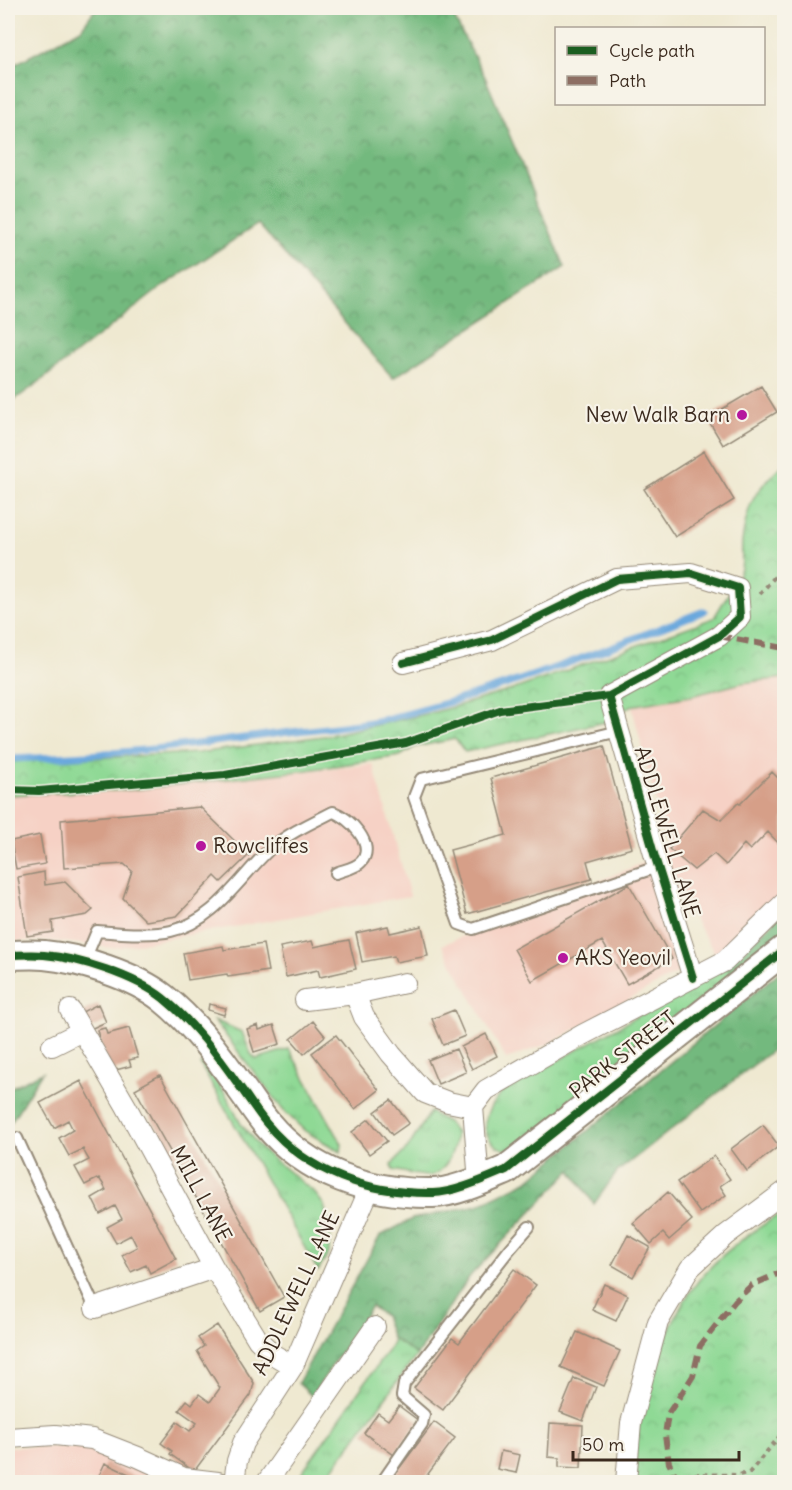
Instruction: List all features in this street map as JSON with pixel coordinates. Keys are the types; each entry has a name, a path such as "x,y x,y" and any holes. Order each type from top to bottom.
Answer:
{"street":[{"path":"404,663 492,640 617,579 691,573 738,588 740,617"},
{"name":"ADDLEWELL LANE","path":"693,978 657,867 609,696 719,636 740,617"},
{"path":"479,1182 473,1107 486,1090 582,1035 724,961 784,903"},
{"name":"PARK STREET","path":"8,955 44,955 83,963 121,975 161,997 194,1026 266,1123 292,1151 329,1172 370,1188 435,1193 479,1182 506,1170 784,950"},
{"path":"305,1000 405,983"},
{"path":"355,993 364,1017 391,1054 425,1093 448,1102 473,1107"},
{"name":"MILL LANE","path":"70,1010 126,1106 214,1268 258,1340 274,1355 293,1366"},
{"path":"52,1046 82,1030"},
{"name":"ADDLEWELL LANE","path":"234,1482 243,1443 293,1366 370,1188"},
{"path":"626,1482 631,1423 658,1322 690,1268 726,1235 784,1192"},
{"path":"95,1308 214,1268"},
{"path":"267,1482 375,1327"},
{"path":"8,1438 55,1435 92,1439 138,1457 185,1480 218,1482"}],"lane":[{"path":"619,732 421,779 414,797 459,924 466,927 473,929 657,867"},
{"path":"83,963 97,931 171,932 195,922 230,893 270,850 296,832 333,812 354,825 363,838 365,856 360,864 336,873"},
{"path":"17,1138 95,1308"},
{"path":"382,1482 422,1424 424,1415 402,1396 404,1384 530,1227"}],"path":[{"path":"740,617 784,566"},
{"path":"776,576 784,589"},
{"path":"784,1306 784,1334"},
{"path":"679,1482 692,1474 738,1475 749,1473 784,1431"}],"shaded area":[{"path":"784,678 784,895 717,957 663,867 661,848 666,842 632,707 691,696 742,683"},
{"name":"Rowcliffes","path":"373,764 410,896 113,948 57,941 8,941 8,795 119,792"},
{"name":"AKS Yeovil","path":"648,861 681,971 548,1044 506,1059 442,945"},
{"path":"8,1447 60,1447 87,1450 170,1482 8,1482"}],"green space":[{"path":"96,8 449,8 485,77 565,267 393,378 258,224 163,286 8,404 8,68 81,29"},
{"path":"784,464 784,678 742,683 691,696 630,706 610,721 465,752 455,739 415,747 400,756 301,771 130,790 8,795 8,762 198,753 330,735 435,712 512,690 714,618 741,569 742,542 750,506 759,490"},
{"path":"784,912 784,932 733,973 727,966"},
{"path":"727,966 733,973 514,1150 498,1147 488,1137 485,1124 487,1116 502,1092"},
{"path":"784,968 784,1041 617,1172 594,1204 571,1170 470,1276 417,1355 392,1338 384,1316 371,1306 312,1396 298,1383 380,1236 412,1219 478,1205 527,1181"},
{"path":"214,1020 242,1032 251,1054 256,1059 289,1049 342,1144 341,1152 305,1131 283,1110"},
{"path":"203,1062 226,1095 241,1124 262,1150 314,1192 324,1205 330,1228 329,1253 318,1271 200,1064"},
{"path":"42,1072 11,1122 8,1124 8,1089"},
{"path":"430,1112 447,1122 456,1133 454,1146 444,1167 433,1175 426,1176 393,1170 392,1164 408,1148"},
{"path":"784,1211 784,1482 635,1482 635,1459 643,1405 661,1349 685,1300 699,1280 718,1260 739,1242"},
{"path":"392,1338 417,1355 323,1482 295,1482 393,1343"}],"building":[{"name":"New Walk Barn","path":"761,386 777,412 723,445 707,418"},
{"path":"704,451 734,500 675,537 644,489"},
{"path":"604,746 632,848 587,861 592,879 467,914 450,850 506,835 491,778"},
{"path":"772,772 778,778 784,772 784,841 780,845 768,832 750,850 744,844 726,865 714,854 694,870 669,849 703,809 721,820"},
{"path":"200,807 249,855 221,882 215,876 177,916 146,921 123,898 132,871 124,864 64,868 61,820"},
{"path":"40,835 45,864 16,869 11,841"},
{"path":"44,872 45,885 65,882 93,910 87,915 52,921 53,932 27,936 18,877"},
{"path":"629,884 672,959 627,984 602,941 532,981 514,949"},
{"path":"388,926 390,933 422,926 428,956 396,962 394,956 362,962 356,933"},
{"path":"349,940 356,969 320,977 318,970 286,977 280,947 312,941 314,947"},
{"path":"263,944 268,971 188,980 183,953 223,946 224,950"},
{"path":"98,1004 106,1022 88,1030 80,1013"},
{"path":"209,1004 226,1008 224,1015 208,1010"},
{"path":"454,1010 465,1036 443,1045 432,1019"},
{"path":"313,1021 325,1036 304,1054 291,1039"},
{"path":"258,1025 259,1030 274,1025 280,1044 254,1052 247,1029"},
{"path":"105,1028 107,1034 129,1028 138,1058 129,1060 131,1066 108,1072 97,1030"},
{"path":"486,1034 497,1056 472,1069 461,1047"},
{"path":"336,1035 379,1090 355,1109 312,1053"},
{"path":"456,1049 466,1072 438,1084 428,1060"},
{"path":"160,1075 284,1297 260,1311 135,1089"},
{"path":"81,1081 176,1259 150,1273 146,1265 131,1272 122,1255 137,1247 131,1235 116,1243 107,1227 122,1219 115,1206 100,1214 92,1198 106,1190 103,1184 99,1178 85,1185 75,1167 89,1160 83,1149 69,1156 59,1138 73,1130 68,1120 54,1128 40,1103"},
{"path":"391,1100 409,1123 392,1135 375,1112"},
{"path":"369,1119 387,1141 369,1154 352,1132"},
{"path":"763,1125 779,1146 747,1171 731,1149"},
{"path":"714,1156 730,1179 720,1186 726,1195 700,1213 677,1182"},
{"path":"668,1192 692,1220 669,1240 663,1233 651,1244 633,1223"},
{"path":"628,1235 650,1247 633,1277 612,1265"},
{"path":"514,1269 536,1285 443,1410 414,1388 452,1338 459,1343"},
{"path":"604,1284 628,1295 616,1321 592,1310"},
{"path":"217,1325 254,1383 251,1395 195,1470 192,1470 170,1454 172,1451 161,1443 177,1422 190,1431 197,1423 179,1410 187,1400 192,1404 199,1394 210,1402 220,1388 197,1351 204,1346 198,1338"},
{"path":"577,1332 620,1351 604,1386 561,1367"},
{"path":"574,1378 596,1387 583,1421 560,1412"},
{"path":"399,1406 419,1421 394,1455 364,1433 378,1413 388,1420"},
{"path":"434,1422 455,1438 422,1482 399,1482 392,1478"},
{"path":"550,1423 583,1425 581,1468 559,1467 559,1458 548,1457"},
{"path":"501,1451 520,1455 516,1473 497,1469"},
{"path":"105,1463 122,1471 147,1482 96,1482"}],"waterway":[{"path":"8,759 141,750 386,719 507,684 704,611"}],"marked path":[{"path":"719,636 784,648"},
{"path":"679,1482 669,1463 665,1435 668,1414 693,1376 700,1346 735,1301 752,1285 784,1271"}],"cycle path":[{"path":"8,790 39,791 225,775 406,743 500,710 609,696 719,636 740,617 738,588 691,573 617,579 492,640 403,663"},
{"path":"609,696 654,854 693,978"},
{"path":"8,955 44,955 73,960 106,969 138,982 163,998 195,1028 267,1124 301,1156 321,1168 363,1185 386,1190 433,1193 460,1188 506,1170 784,950"}],"place":[{"name":"New Walk Barn","path":"742,415"},
{"name":"Rowcliffes","path":"201,846"},
{"name":"AKS Yeovil","path":"563,958"}]}
